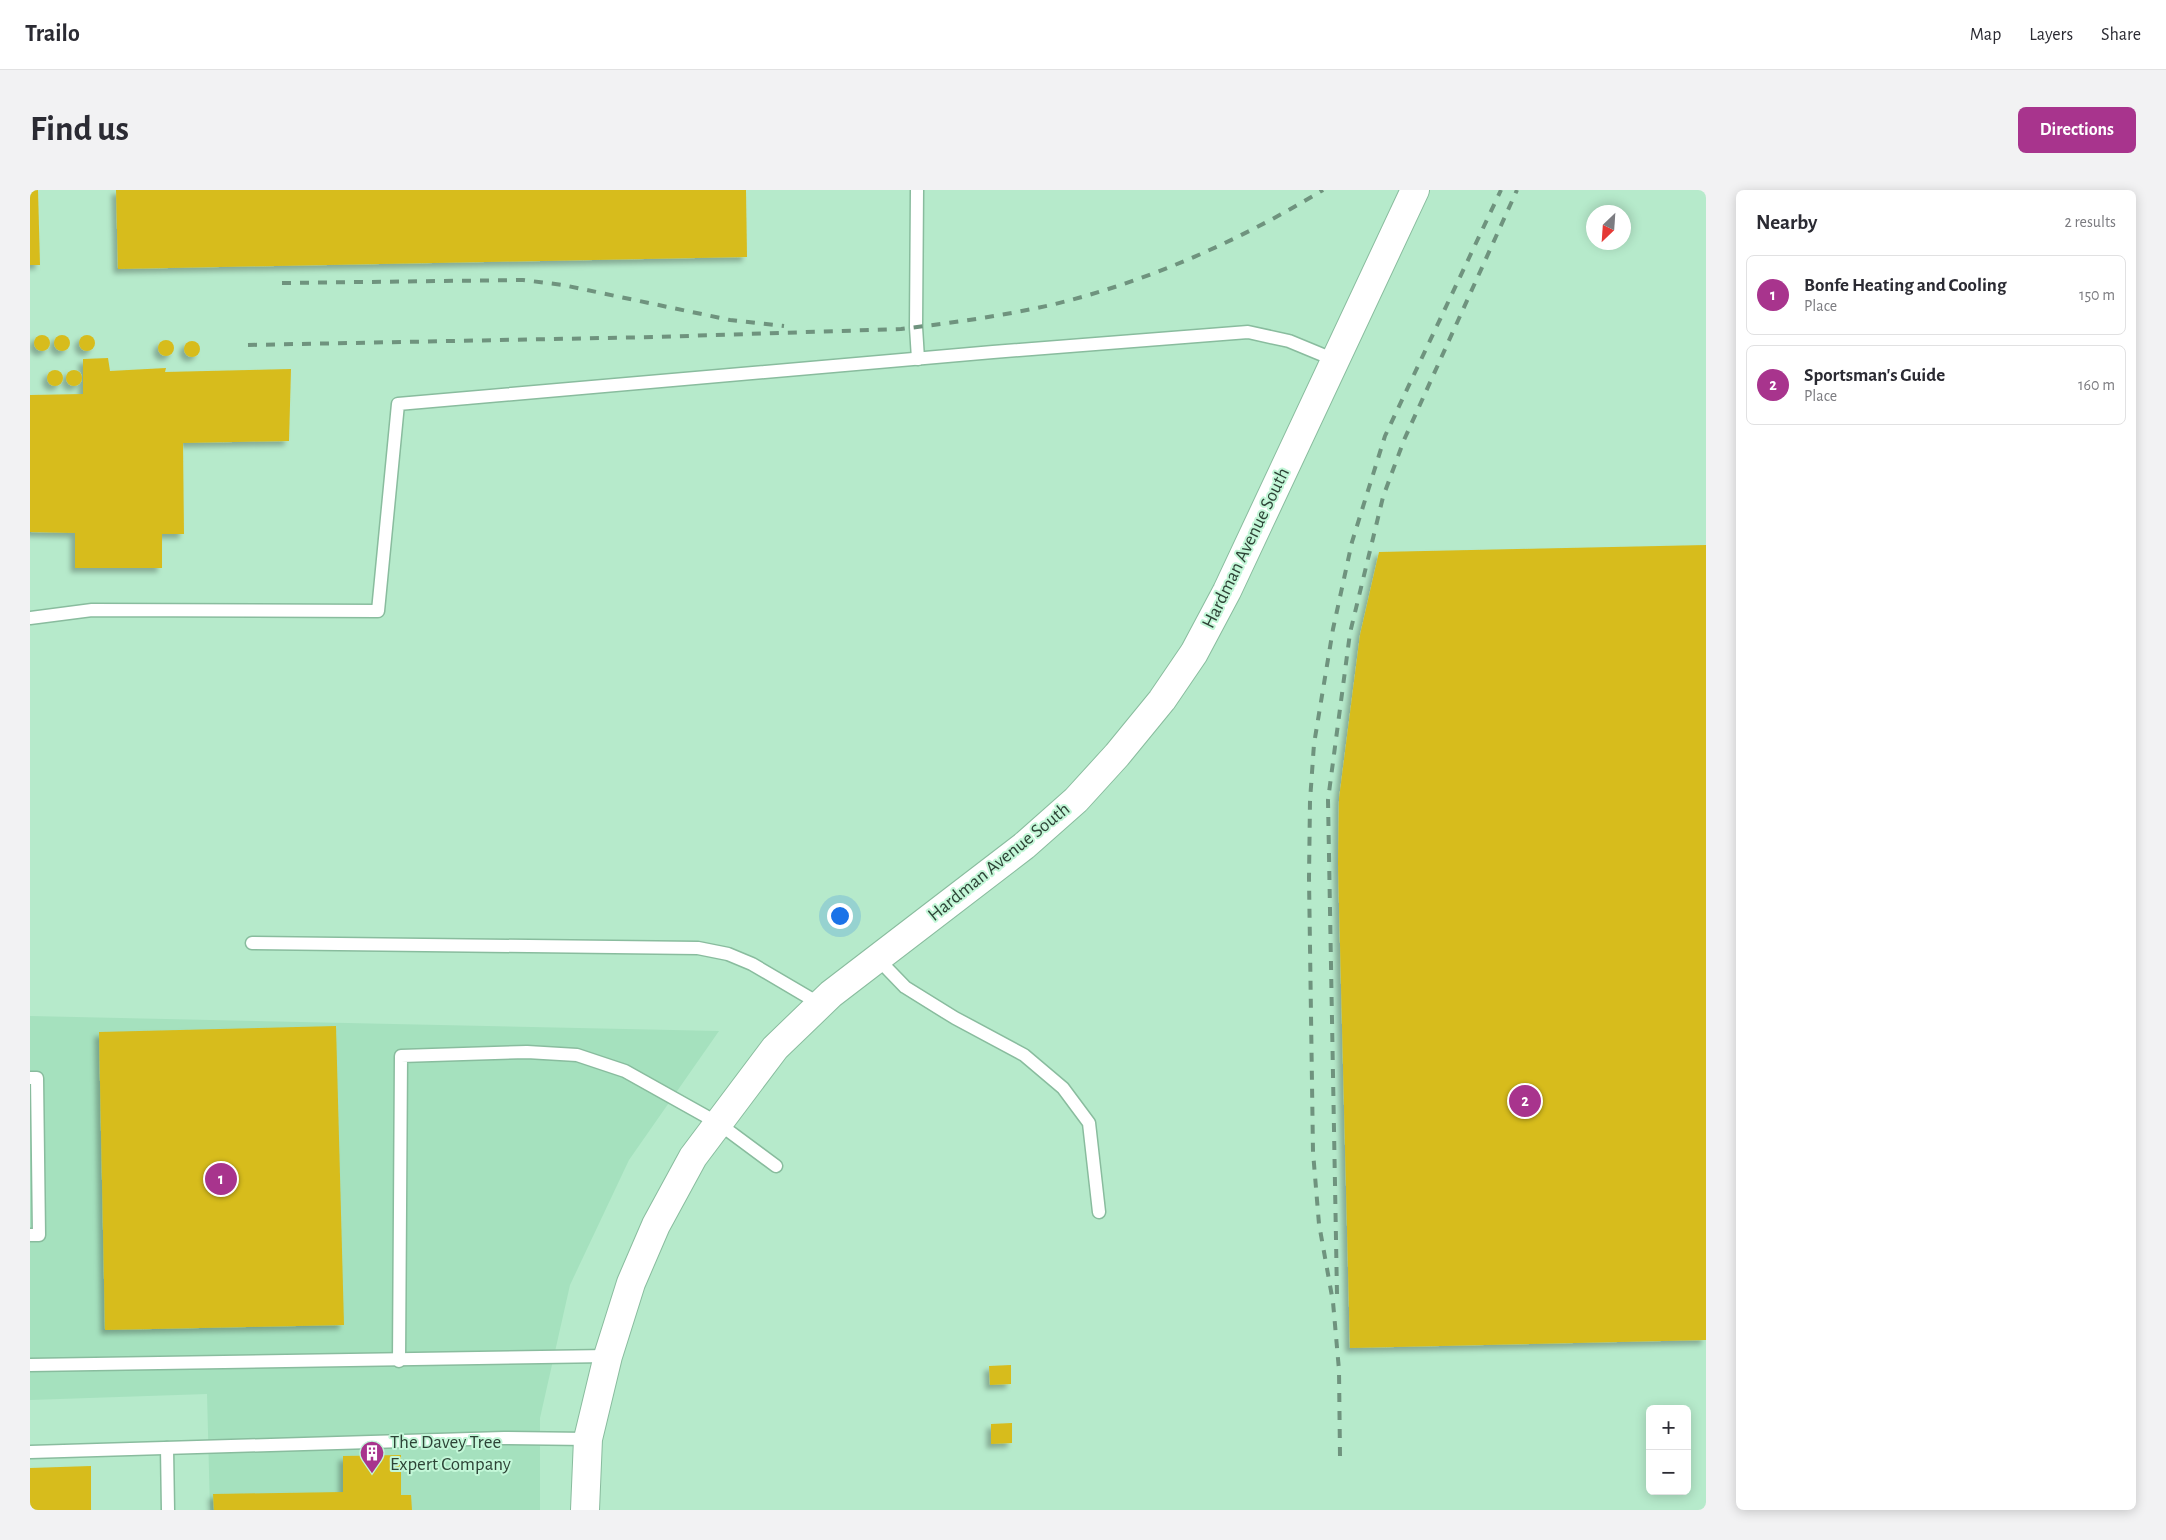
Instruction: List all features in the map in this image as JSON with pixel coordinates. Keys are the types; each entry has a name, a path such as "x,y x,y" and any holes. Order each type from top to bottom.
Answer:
{"street":[{"name":"Hardman Avenue South","path":"585,1510 588,1440 608,1356 631,1283 656,1225 693,1157 775,1048 820,1004 1024,846 1076,800 1117,755 1162,700 1194,653 1227,592 1415,190"}],"lane":[{"path":"917,190 916,327 918,359"},
{"path":"30,618 92,610 378,611 398,404 1248,332 1289,341 1335,360"},
{"path":"252,943 698,948 728,954 752,964 820,1004"},
{"path":"877,958 905,987 955,1018 1024,1055 1064,1088 1089,1124 1099,1212"},
{"path":"399,1361 401,1056 528,1052 577,1055 625,1071 718,1123 776,1166"},
{"path":"30,1078 37,1078 39,1235 30,1235"},
{"path":"30,1365 399,1361 608,1356"},
{"path":"30,1452 504,1438 588,1440"},
{"path":"167,1448 168,1510"}],"shaded area":[{"path":"30,1016 719,1031 629,1160 570,1285 540,1418 540,1510 210,1510 207,1394 30,1400"}],"building":[{"path":"30,190 38,190 40,265 30,265"},
{"path":"116,190 746,190 747,257 118,269"},
{"path":"39,335 45,335 50,340 48,349 39,351 34,346 34,340"},
{"path":"59,335 65,335 70,340 68,349 59,351 54,346 54,340"},
{"path":"84,335 90,335 95,340 93,349 84,351 79,346 79,340"},
{"path":"163,340 169,340 174,345 172,354 163,356 158,351 158,345"},
{"path":"189,341 195,341 200,346 198,355 189,357 184,352 184,346"},
{"path":"108,358 110,371 166,368 165,372 291,369 289,441 183,443 184,534 162,534 162,568 75,568 75,533 30,532 30,395 83,394 83,359"},
{"path":"52,370 58,370 63,375 61,384 52,386 47,381 47,375"},
{"path":"71,370 77,370 82,375 80,384 71,386 66,381 66,375"},
{"path":"1706,545 1706,1340 1350,1348 1338,863 1339,799 1360,635 1379,552"},
{"path":"336,1026 344,1325 105,1330 99,1032"},
{"path":"1011,1365 1011,1384 990,1385 989,1366"},
{"path":"1012,1423 1012,1443 991,1444 991,1424"},
{"name":"The Davey Tree Expert Company","path":"401,1455 401,1495 411,1495 412,1510 214,1510 213,1494 343,1492 343,1456"},
{"path":"91,1466 91,1510 30,1510 30,1468"}],"railway":[{"path":"248,345 655,337 901,329 958,322 1014,313 1087,296 1157,272 1225,243 1323,190"},
{"path":"1340,1456 1339,1370 1333,1302 1319,1224 1313,1152 1309,878 1310,801 1314,744 1333,629 1352,542 1385,436 1501,190"},
{"path":"1337,1294 1328,800 1350,633 1383,497 1404,440 1517,190"},
{"path":"282,283 523,280 563,285 730,320 784,326"}],"place":[{"name":"Sportsman's Guide","path":"1525,1101"},
{"name":"Bonfe Heating and Cooling","path":"221,1179"},
{"name":"The Davey Tree Expert Company","path":"372,1474"}]}
